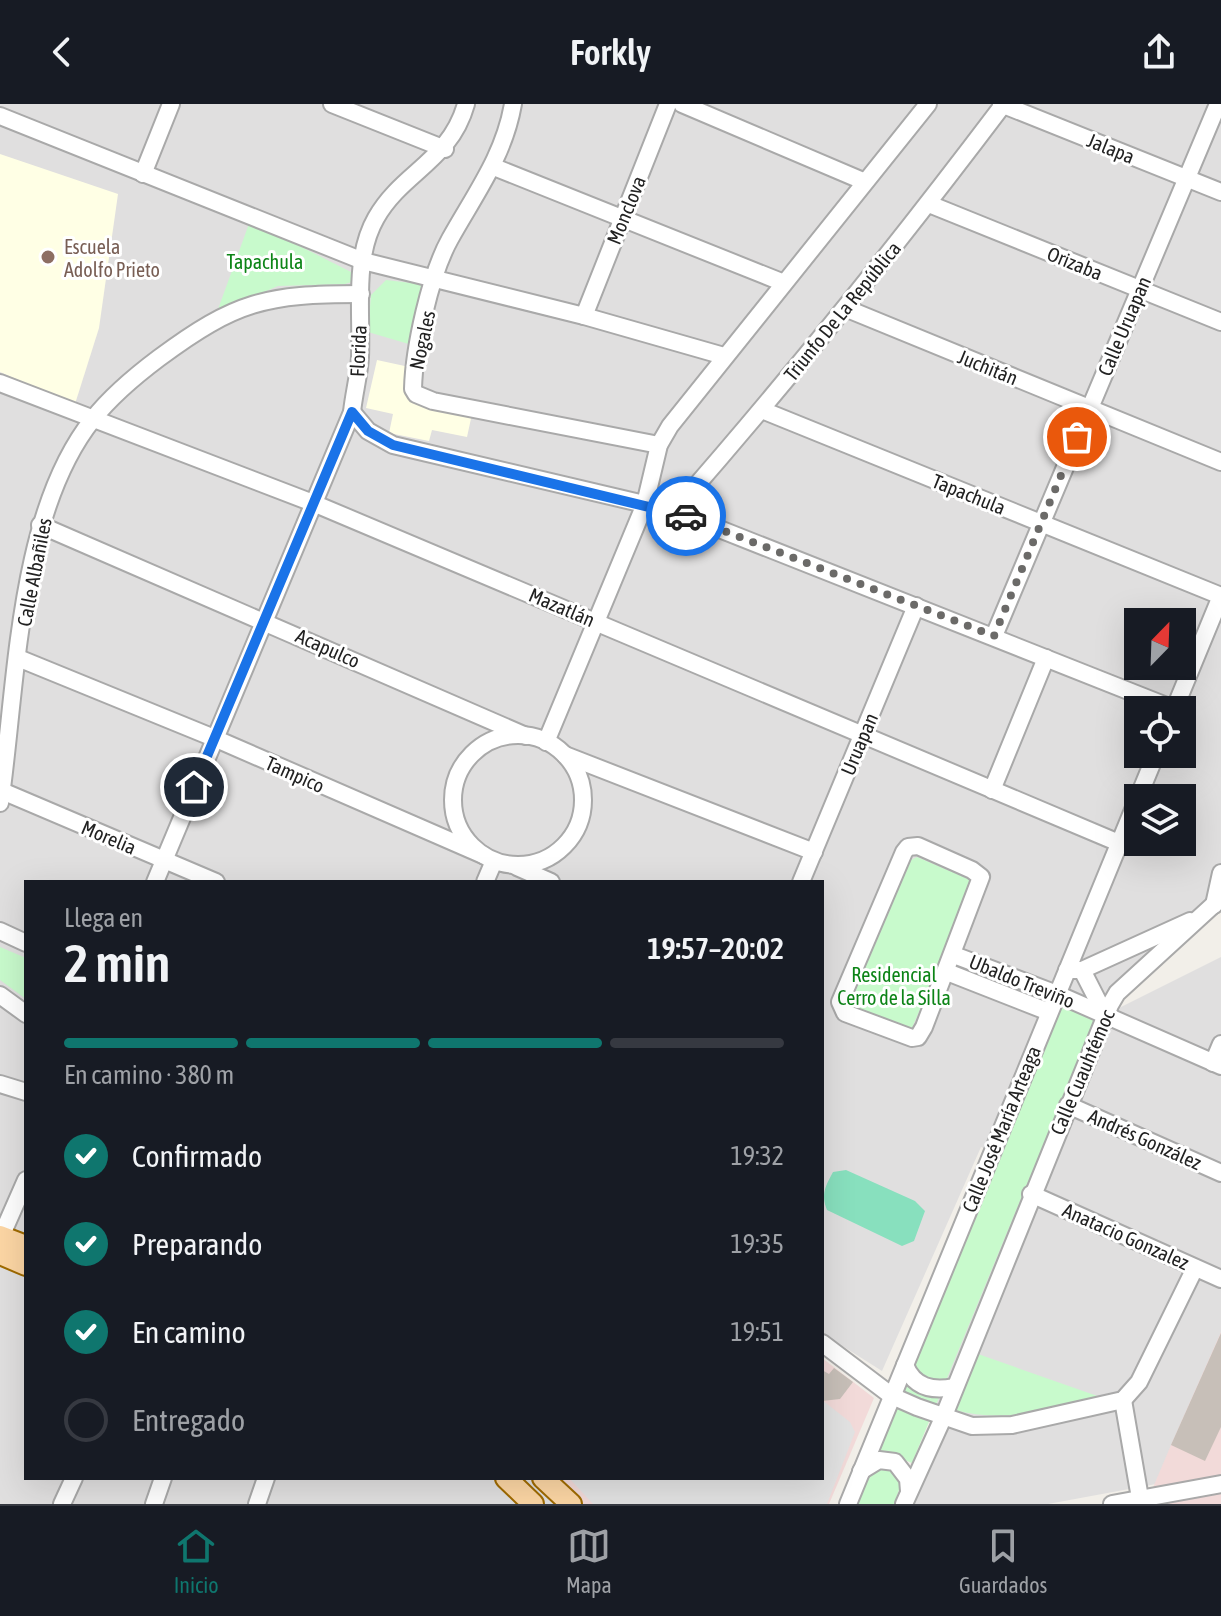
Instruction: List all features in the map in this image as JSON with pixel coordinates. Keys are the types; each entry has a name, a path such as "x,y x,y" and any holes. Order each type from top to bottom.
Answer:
{"main road":[{"path":"0,1242 24,1246"},
{"path":"0,1242 24,1263"},
{"path":"545,1480 571,1504"},
{"path":"519,1491 532,1490 551,1504"}],"street":[{"path":"143,174 171,104"},
{"path":"332,104 445,149"},
{"name":"Florida","path":"156,880 352,412 360,359 361,294 367,239 377,216 445,149 466,104"},
{"name":"Nogales","path":"513,104 494,167 449,240 435,278 417,356 416,394 433,401 659,445"},
{"name":"Monclova","path":"584,316 668,104"},
{"path":"682,104 863,181"},
{"path":"546,742 645,504 659,445 670,426 863,181 928,104"},
{"name":"Jalapa","path":"1002,104 1221,192"},
{"name":"Triunfo De La República","path":"674,511 762,410 929,204 1002,104"},
{"name":"Calle Uruapan","path":"994,636 1218,104"},
{"path":"0,116 363,261 584,316 724,356"},
{"path":"494,167 784,283"},
{"name":"Orizaba","path":"929,204 1221,322"},
{"name":"Calle Albañiles","path":"1,797 18,658 40,525 62,473 91,421 126,383 218,318 271,298 361,294"},
{"name":"Juchitán","path":"845,308 1221,462"},
{"name":"Mazatlán","path":"0,383 91,421 313,503 1119,843"},
{"name":"Tapachula","path":"762,410 1221,596"},
{"path":"352,412 368,431 393,445 674,511 1140,696"},
{"name":"Acapulco","path":"40,525 264,619 526,736"},
{"path":"1180,696 1221,596"},
{"name":"Uruapan","path":"802,880 916,606"},
{"name":"Tampico","path":"18,658 214,738 488,858"},
{"path":"992,790 1046,658"},
{"path":"546,880 488,858 469,844 456,821 453,795 456,778 476,750 508,736 526,736 546,742 564,754 814,852"},
{"path":"512,865 532,864 550,857 566,845 577,828 583,809 582,789 576,770 564,754"},
{"name":"Calle José María Arteaga","path":"848,1504 1049,1012 1074,970 1119,843 1150,768"},
{"name":"Morelia","path":"1,797 211,880"},
{"path":"918,846 981,877 954,955 918,1037 902,1036 841,1009 840,1002 908,847 918,846"},
{"path":"485,880 488,858"},
{"path":"1105,1015 1074,970 1213,906 1221,873"},
{"name":"Calle Cuauhtémoc","path":"1031,1194 1117,993 1213,906"},
{"path":"0,931 24,942"},
{"name":"Ubaldo Treviño","path":"954,955 1057,994 1217,1064"},
{"name":"Ubaldo Treviño","path":"947,972 1049,1012"},
{"path":"0,995 24,1013"},
{"path":"1217,1064 1221,1044"},
{"path":"0,1084 24,1091"},
{"name":"Andrés González","path":"1068,1105 1221,1173"},
{"path":"0,1242 24,1185"},
{"path":"907,1498 943,1418 1031,1194"},
{"name":"Anatacio Gonzalez","path":"1031,1194 1221,1279"},
{"path":"824,1344 892,1396 943,1418 972,1426 998,1428 1123,1400 1139,1382 1195,1268"},
{"path":"905,1365 916,1382 925,1387 954,1387"},
{"path":"1123,1400 1140,1498"},
{"path":"861,1471 879,1460 895,1462 908,1479 907,1498"},
{"path":"62,1504 73,1480"},
{"path":"154,1504 162,1480"},
{"path":"257,1504 265,1480"},
{"path":"1112,1504 1221,1484"}],"shaded area":[{"path":"0,104 1221,104 1221,596 1196,653 1196,608 1124,608 1124,680 1184,680 1177,696 1124,696 1124,768 1147,768 1140,784 1124,784 1124,827 1058,998 1105,1015 1221,957 1221,1472 1048,1504 911,1504 993,1152 981,1147 882,1371 824,1334 824,880 24,880 24,1480 532,1480 555,1504 0,1504"},
{"path":"0,154 118,194 99,328 75,404 0,372"},
{"path":"377,360 414,368 408,400 472,414 467,437 432,430 429,441 389,433 393,414 366,408"},
{"path":"1221,611 1221,891 1107,993 1081,1001 1066,989 1124,847 1124,856 1196,856 1196,784 1150,784 1156,768 1196,768 1196,696 1188,696"},
{"path":"1221,1332 1221,1504 1146,1504 1171,1445"},
{"path":"824,1360 874,1398 829,1504 582,1504 558,1480 824,1480"},
{"path":"824,1402 850,1422 855,1432 827,1504 593,1504 571,1480 824,1480"}],"green space":[{"name":"Tapachula","path":"250,221 361,279 345,284 278,286 217,312"},
{"path":"386,280 420,284 423,291 412,345 368,332 371,295"},
{"name":"Residencial Cerro de la Silla","path":"917,857 971,880 973,887 911,1030 853,1008 850,1003 911,860"},
{"path":"0,947 24,957 24,998 0,980"},
{"path":"1058,1003 1095,1019 912,1463 877,1449"},
{"path":"846,1170 915,1201 925,1211 914,1241 902,1246 827,1210 824,1195 828,1182 833,1172"},
{"path":"978,1354 1103,1398 1011,1415 955,1410"},
{"path":"880,1467 898,1473 901,1484 894,1504 854,1504 868,1473"}],"building":[{"path":"1221,1333 1221,1427 1205,1461 1171,1445"},
{"path":"834,1368 853,1382 840,1399 824,1401 824,1371 829,1374"}],"way so far":[{"path":"686,516 994,636 1077,437"}],"place":[{"name":"Escuela Adolfo Prieto","path":"48,257"}],"route":[{"path":"194,787 352,412 368,431 393,445 686,516"}]}
